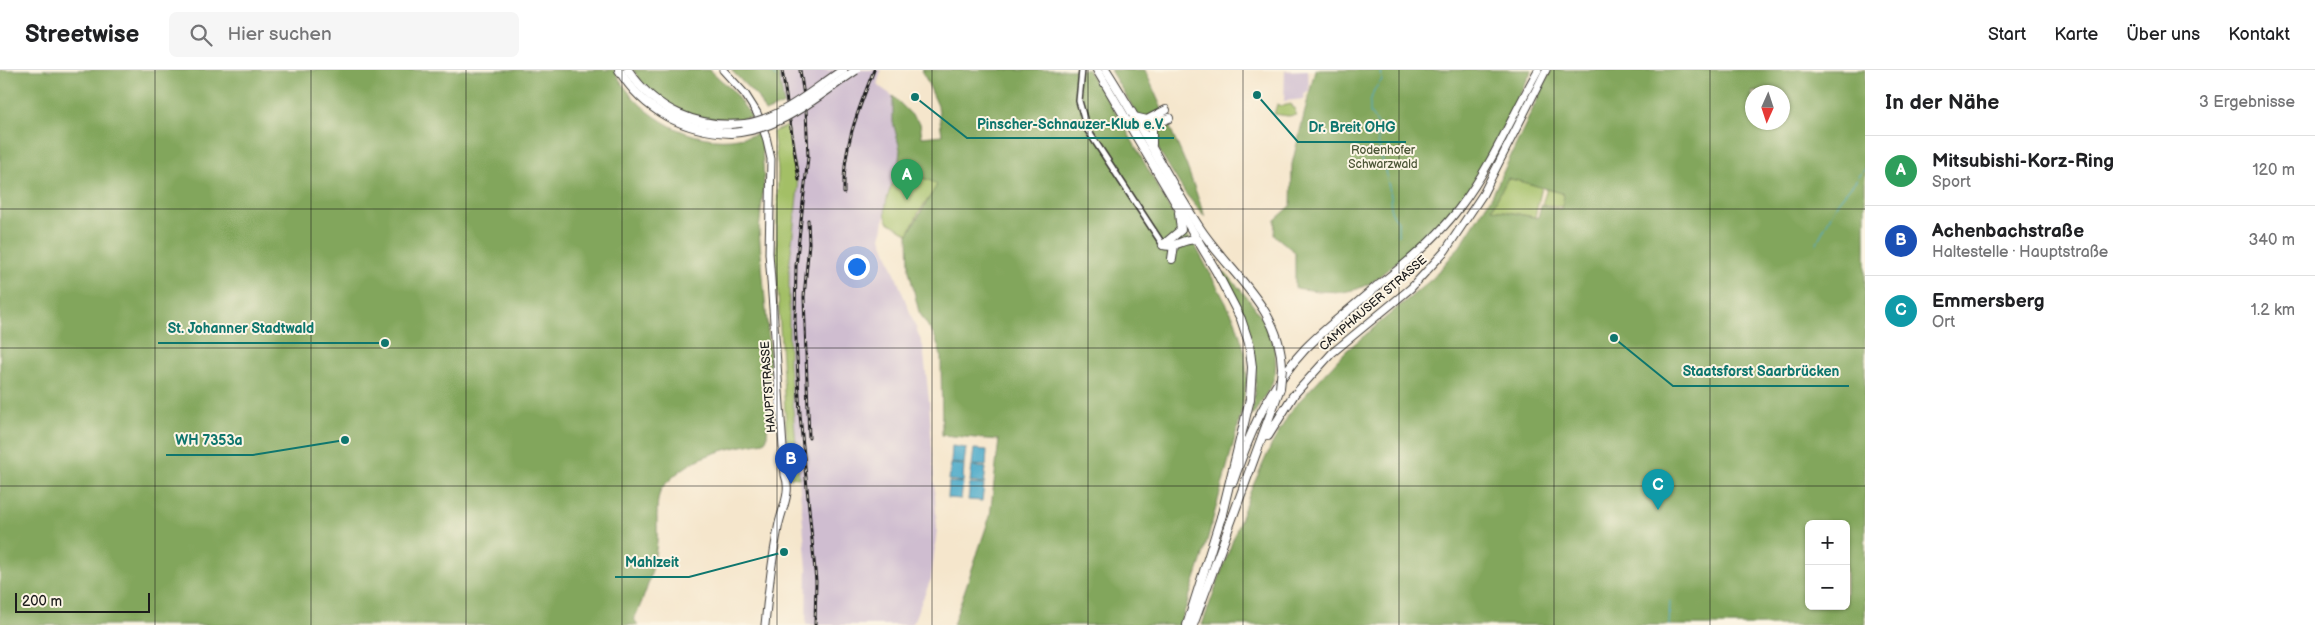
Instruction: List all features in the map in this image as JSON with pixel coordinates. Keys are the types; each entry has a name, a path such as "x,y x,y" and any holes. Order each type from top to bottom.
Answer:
{"highway":[{"path":"619,70 639,96 667,117 702,130 731,133 762,128 789,116 856,70"},
{"path":"628,70 644,90 668,109 693,120 715,125 749,124 772,116 785,110 843,70"},
{"path":"1097,70 1178,205 1241,319 1251,354 1250,400 1221,518"},
{"path":"1106,70 1206,237 1267,313 1278,336 1282,368 1280,388 1192,625"},
{"path":"1134,117 1147,120 1166,110"},
{"path":"1152,148 1150,137 1152,128 1159,122 1169,118"},
{"path":"1163,245 1181,230 1182,223 1178,205"},
{"path":"1163,245 1174,245 1184,239 1198,240"},
{"path":"1172,259 1174,245"},
{"path":"1187,625 1254,423 1284,374 1306,348 1377,286"},
{"name":"CAMPHAUSER STRASSE","path":"1240,497 1270,431 1293,396"}],"main road":[{"name":"CAMPHAUSER STRASSE","path":"1377,286 1428,242 1460,208 1486,168 1538,70"},
{"name":"CAMPHAUSER STRASSE","path":"1293,396 1332,353 1411,288 1446,251 1483,194 1546,70"},
{"name":"HAUPTSTRASSE","path":"722,71 745,94 757,113 769,148 772,172 769,253 785,475 765,625"}],"street":[{"path":"1082,70 1079,101 1088,128 1163,245"}],"shaded area":[{"path":"778,70 881,70 877,85 893,96 893,121 899,140 899,161 889,192 881,238 923,346 929,400 937,529 931,579 912,625 806,625 807,569 789,363 789,269 798,188"},
{"path":"1308,70 1309,90 1304,95 1305,99 1284,101 1285,71"}],"green space":[{"path":"0,70 614,70 634,99 662,121 678,130 695,136 713,139 731,139 758,134 762,144 764,183 759,231 770,356 767,438 764,442 727,449 704,457 682,470 662,488 658,503 657,542 652,572 634,619 638,625 0,625"},
{"path":"633,70 710,70 732,90 752,117 717,119 700,117 685,112 670,106 656,96 644,85"},
{"path":"731,70 778,70 784,104 765,112 758,98"},
{"path":"922,70 1088,70 1123,124 1176,220 1196,247 1235,320 1245,352 1247,379 1240,419 1204,552 1180,625 953,625 990,516 999,440 942,435 941,356 936,339 919,312 909,271 908,234 937,185 929,180 898,170 900,149 893,122 893,96 920,123 922,137 942,135 938,106"},
{"path":"1110,70 1145,70 1186,164 1205,217 1185,193"},
{"name":"Rodenhofer Schwarzwald","path":"1315,70 1532,70 1478,177 1456,208 1436,230 1371,283 1343,292 1295,288 1295,252 1274,235 1275,220 1291,206 1292,164"},
{"path":"1551,70 1865,70 1865,625 1202,625 1251,490 1272,444 1292,409 1346,351 1433,278 1460,246 1492,196","holes":["1508,178 1562,193 1564,196 1561,209 1541,205 1538,218 1492,209"]},
{"path":"1277,104 1282,106 1291,104 1292,108 1295,108 1296,115 1274,114"},
{"path":"787,126 798,188 789,269 789,363 799,478 789,477 776,261 778,170 773,132"},
{"path":"898,170 929,180 938,185 919,212 908,234 888,222 885,210"},
{"path":"1507,178 1542,187 1535,217 1492,209"},
{"path":"1547,189 1562,193 1564,196 1562,207 1542,204"},
{"path":"1225,272 1253,305 1261,318 1273,344 1276,358 1274,378 1254,414 1251,414 1256,375 1251,341 1240,309 1223,274"}],"water":[{"path":"952,446 966,448 964,464 951,463"},
{"path":"974,449 987,450 986,466 972,465"},
{"path":"951,464 964,465 963,482 949,480"},
{"path":"972,466 986,468 984,484 970,482"},
{"path":"949,482 963,483 961,499 948,498"},
{"path":"970,484 984,485 982,501 968,500"}],"waterway":[{"path":"768,70 776,77"},
{"path":"1381,70 1382,80 1374,90 1370,102 1370,113 1379,126 1378,141 1391,196 1391,212 1398,221 1398,236"},
{"path":"1816,244 1838,202 1865,169"},
{"path":"1669,625 1670,601"}],"railway":[{"path":"782,70 799,180"},
{"path":"800,70 806,109 808,157 796,266 795,320 800,415 816,581 815,625"},
{"path":"844,193 848,145 874,70"},
{"path":"808,220 809,243 804,297 809,438"}],"place":[{"name":"Dr. Breit OHG","path":"1257,95"},
{"name":"Pinscher-Schnauzer-Klub e.V.","path":"915,97"},
{"name":"Mitsubishi-Korz-Ring","path":"907,200"},
{"name":"Staatsforst Saarbrücken","path":"1614,338"},
{"name":"St. Johanner Stadtwald","path":"385,343"},
{"name":"WH 7353a","path":"345,440"},
{"name":"Achenbachstraße","path":"791,484"},
{"name":"Emmersberg","path":"1658,510"},
{"name":"Mahlzeit","path":"784,552"}]}
